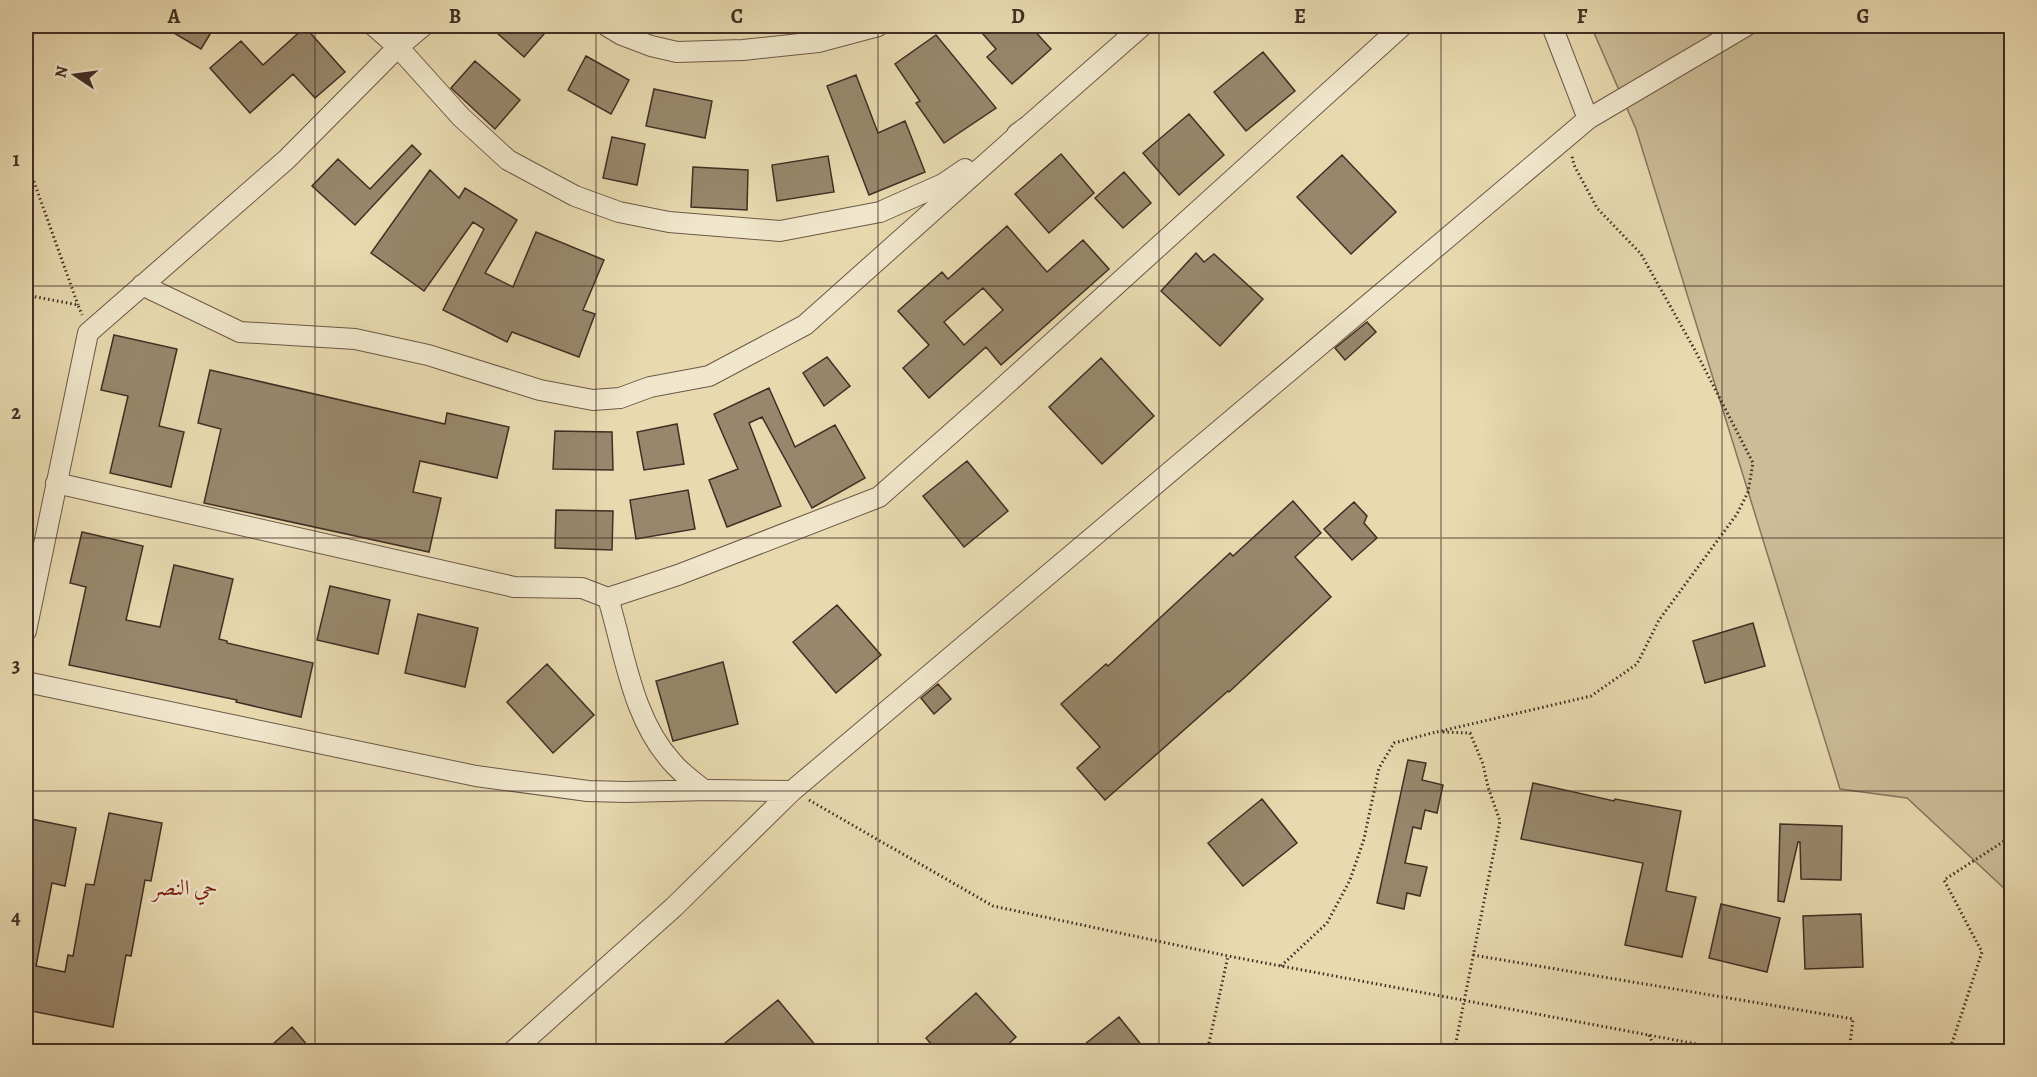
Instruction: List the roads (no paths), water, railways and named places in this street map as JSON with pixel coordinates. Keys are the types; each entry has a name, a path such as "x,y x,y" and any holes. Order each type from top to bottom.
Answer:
{"street":[{"path":"374,26 398,47 461,117 508,160 575,196 620,212 669,222 780,231 879,212 943,184 1028,126"},
{"path":"26,631 88,333 287,159 398,47 423,26"},
{"path":"607,26 622,35 651,46 676,52 742,50 818,42 878,26"},
{"path":"142,285 240,332 355,339 428,355 540,390 593,400 620,398 650,387 709,376 806,325 1142,26"},
{"path":"56,483 514,587 582,588 608,598 688,571 879,496 998,392 1402,26"},
{"path":"1552,26 1588,119"},
{"path":"512,1052 674,907 792,790 1588,119 1746,26"},
{"path":"608,598 631,685 649,732 672,763 704,790"},
{"path":"26,682 476,776 588,791 792,790"}],"district":[{"name":"حي النصر","path":"185,888"}]}
